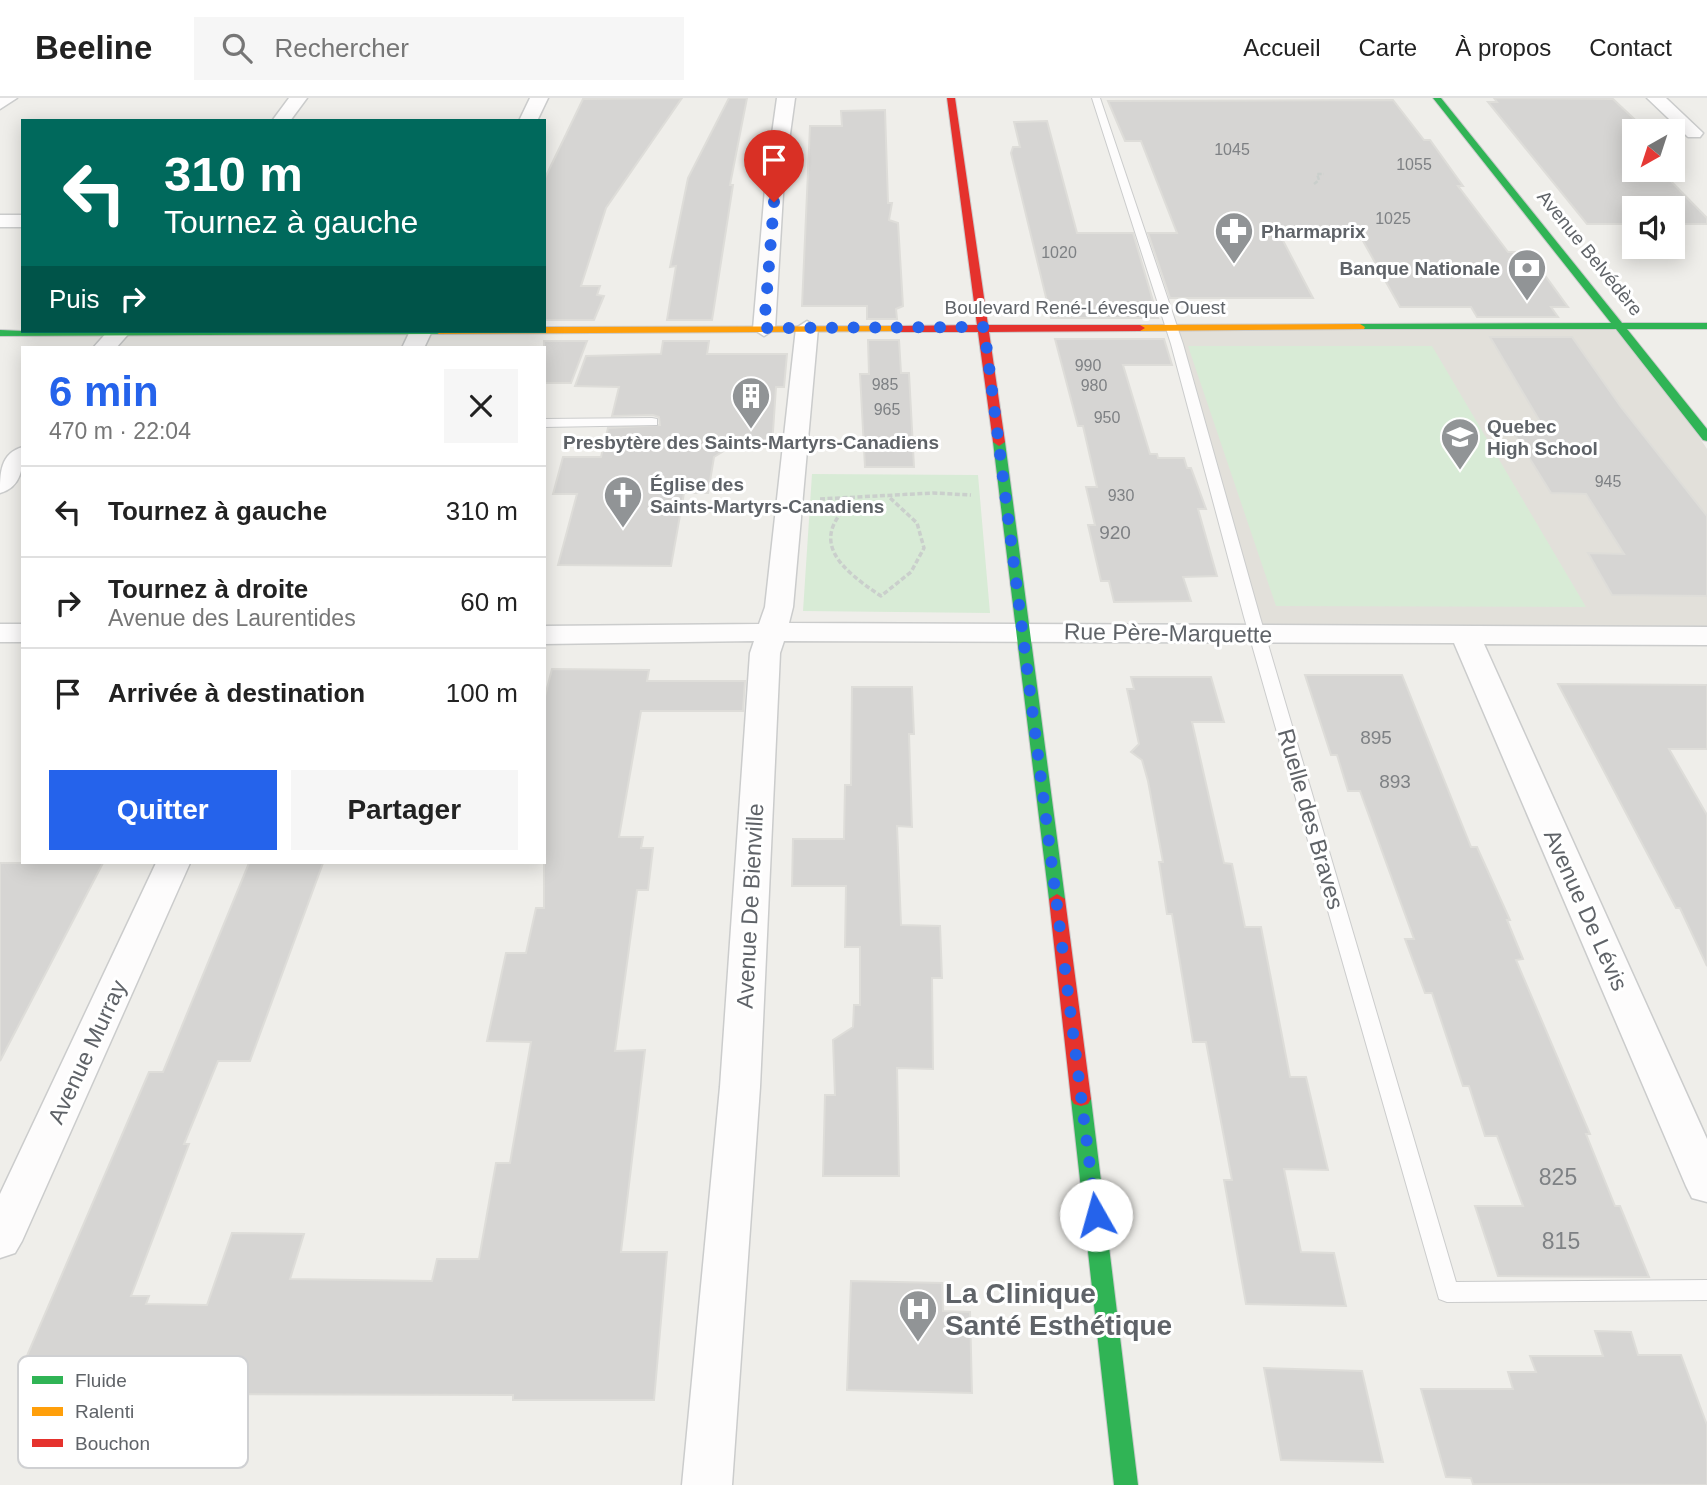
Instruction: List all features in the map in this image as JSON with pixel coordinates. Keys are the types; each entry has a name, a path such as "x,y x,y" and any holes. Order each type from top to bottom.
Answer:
{"street":[{"path":"0,104 8,98"},
{"path":"282,119 298,98"},
{"path":"529,119 540,98"},
{"path":"764,328 775,177 786,98"},
{"path":"951,98 967,237 984,327 1007,500 1021,632 1093,1188 1126,1485"},
{"name":"Avenue Belvédère","path":"1437,98 1622,326 1707,437"},
{"path":"1656,98 1694,133"},
{"path":"0,221 21,221"},
{"name":"Boulevard René-Lévesque Ouest","path":"23,333 115,337 418,337 764,328 1707,326"},
{"name":"Avenue De Bienville","path":"707,1485 740,1087 765,653 779,607 807,328"},
{"name":"Boulevard René-Lévesque Ouest","path":"0,332 21,333"},
{"path":"0,485 21,458"},
{"name":"Rue Père-Marquette","path":"546,635 773,631 1707,636"},
{"path":"0,633 21,633"},
{"name":"Avenue De Lévis","path":"1465,634 1707,1186"},
{"name":"Avenue Murray","path":"0,1241 173,864"}],"lane":[{"name":"Ruelle des Braves","path":"1096,98 1172,329 1447,1293 1707,1290"},
{"path":"546,423 652,422"}],"path":[{"path":"1314,184 1319,180 1317,174 1324,174"},
{"path":"791,497 853,501 888,496 958,493 1007,500"},
{"path":"853,501 834,518 830,531 835,559 852,578 881,596 902,582 917,564 924,549 922,527 912,513 888,496"}],"shaded area":[{"name":"Quebec High School","path":"1622,326 1657,371 1707,449 1707,626 1258,634 1172,329"}],"green space":[{"path":"1188,346 1432,346 1586,607 1276,606"},
{"path":"812,474 978,475 990,613 803,611"}],"building":[{"path":"682,98 606,208 581,286 600,286 597,295 604,296 594,320 546,320 546,176 583,99"},
{"path":"729,98 747,98 730,185 733,185 712,320 667,320 676,266 670,267 688,178"},
{"path":"1494,98 1613,99 1634,119 1622,119 1622,182 1672,182 1707,218 1707,224 1685,224 1685,196 1622,196 1622,224 1587,224 1488,102 1497,102"},
{"path":"1393,100 1424,140 1430,140 1463,186 1458,186 1508,252 1528,252 1568,307 1551,307 1558,317 1477,317 1471,307 1400,307 1358,232 1278,231 1313,298 1170,298 1148,233 1177,233 1141,141 1125,141 1108,101"},
{"path":"885,110 888,203 892,203 889,220 898,223 903,306 896,309 897,319 867,319 867,306 802,306 810,126 842,126 841,111"},
{"path":"1047,121 1077,233 1133,233 1158,318 1051,318 1011,153 1013,147 1020,147 1014,122"},
{"path":"1490,337 1572,337 1621,407 1707,516 1707,596 1612,595 1588,553 1624,554 1586,494 1551,493 1512,430 1545,430"},
{"path":"1055,339 1164,339 1172,365 1123,365 1150,454 1157,454 1158,458 1184,458 1187,468 1191,468 1206,509 1198,509 1217,576 1183,577 1191,601 1114,602 1109,581 1101,581 1088,525 1095,525 1086,487 1097,487 1083,426 1078,426"},
{"path":"868,340 899,340 901,373 909,373 914,467 865,467 860,374 869,374"},
{"path":"544,341 587,341 571,383 546,383"},
{"path":"663,341 709,341 707,354 787,354 784,387 776,387 772,446 732,446 714,457 708,493 684,493 671,566 558,565 577,494 553,494 563,457 601,457 608,428 660,425 659,417 653,415 612,416 619,387 575,386 586,356 661,354"},
{"path":"552,669 649,670 647,681 745,681 743,711 641,711 619,837 643,837 641,848 653,848 648,890 637,890 615,1051 645,1050 621,1252 667,1252 654,1400 513,1400 513,1395 248,1394 248,1356 27,1356 149,1072 163,1072 249,864 323,864 250,1061 218,1061 184,1144 189,1144 131,1296 149,1296 146,1304 207,1305 232,1233 304,1234 290,1279 432,1281 437,1259 479,1259 496,1163 510,1163 531,1042 487,1041 506,953 526,953 536,908 544,908 546,692"},
{"path":"1305,675 1402,675 1471,847 1477,847 1510,920 1507,920 1523,959 1516,960 1590,1134 1586,1134 1615,1206 1620,1206 1649,1277 1498,1276 1475,1206 1523,1206 1497,1136 1485,1136 1469,1086 1463,1086 1432,993 1425,993 1405,939 1414,939 1360,791 1348,791 1337,755 1331,755"},
{"path":"1131,677 1211,677 1224,722 1192,722 1224,863 1232,864 1245,927 1261,927 1290,1077 1306,1077 1328,1170 1284,1169 1301,1252 1334,1253 1346,1306 1246,1304 1224,1180 1232,1180 1206,1042 1193,1042 1172,914 1167,914 1159,862 1163,862 1148,781 1142,760 1131,752 1139,744 1127,689 1134,689"},
{"path":"1558,684 1707,685 1707,749 1669,749 1707,815 1707,966 1680,908 1676,908"},
{"path":"852,687 912,687 914,734 909,734 912,827 897,826 901,925 940,926 942,978 932,978 933,1069 897,1068 899,1176 823,1176 825,1095 835,1095 833,1040 853,1027 854,1005 860,1005 860,947 845,947 846,886 792,886 793,839 844,839 845,785 851,785"},
{"path":"0,863 102,864 0,1061"},
{"path":"851,1281 942,1283 943,1311 970,1312 972,1393 847,1390"},
{"path":"1595,1331 1631,1332 1638,1355 1681,1355 1707,1425 1707,1485 1473,1484 1471,1478 1446,1477 1421,1389 1513,1389 1508,1372 1536,1372 1530,1356 1603,1356"},
{"path":"1264,1368 1362,1371 1383,1462 1281,1460"}],"traffic: fast":[{"path":"1437,98 1707,437"},
{"path":"1360,327 1707,326"},
{"path":"0,333 21,333"},
{"path":"999,442 1057,899"},
{"path":"1081,1099 1126,1485"}],"traffic: slow":[{"path":"1140,328 1360,327"},
{"path":"546,331 898,329"}],"traffic: jam":[{"path":"951,98 999,442"},
{"path":"898,329 1140,328"},
{"path":"1057,899 1081,1099"}],"place":[{"name":"Pharmaprix","path":"1234,265"},
{"name":"Banque Nationale","path":"1527,302"},
{"name":"Presbytère des Saints-Martyrs-Canadiens","path":"751,430"},
{"name":"Quebec High School","path":"1460,471"},
{"name":"Église des Saints-Martyrs-Canadiens","path":"623,529"},
{"name":"La Clinique Santé Esthétique","path":"918,1343"}],"route":[{"path":"774,202 764,328 984,327 1096,1215"}]}
